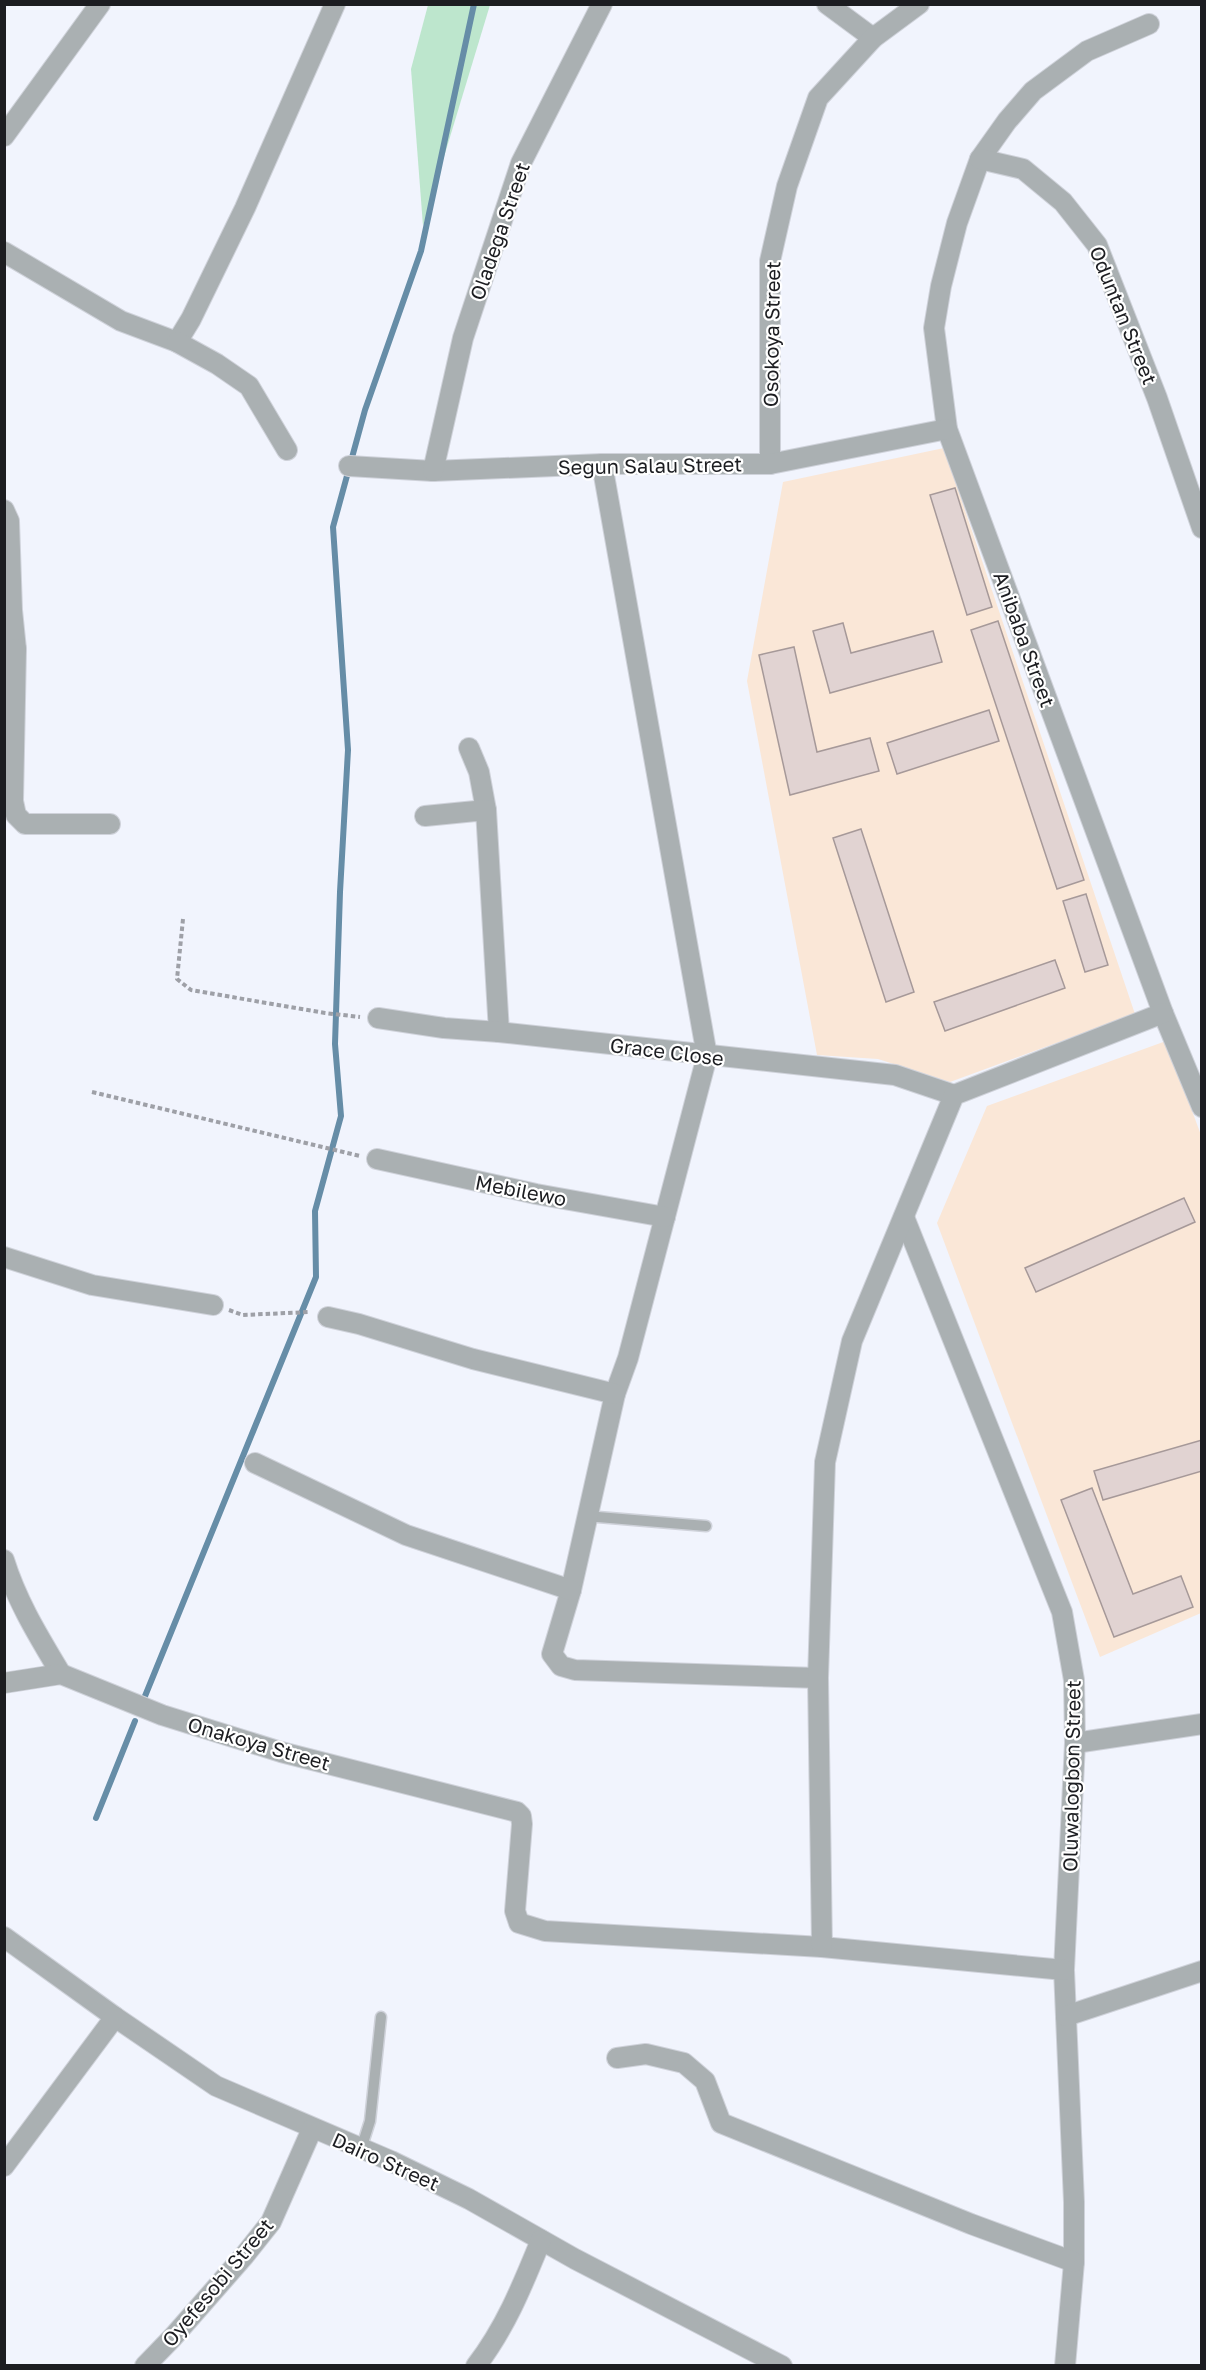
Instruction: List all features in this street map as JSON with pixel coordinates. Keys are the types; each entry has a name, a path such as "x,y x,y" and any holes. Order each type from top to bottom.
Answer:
{"street":[{"path":"4,136 100,4"},
{"path":"177,342 191,319 245,208 335,4"},
{"name":"Oladega Street","path":"433,471 463,338 521,163 602,4"},
{"path":"828,4 873,38"},
{"name":"Osokoya Street","path":"770,464 770,261 787,186 818,98 873,38 920,4"},
{"name":"Anibaba Street","path":"1149,24 1087,51 1033,91 1006,121 980,159 957,223 941,286 934,328 947,429 1163,1013 1202,1107"},
{"name":"Oduntan Street","path":"980,159 1023,169 1063,202 1097,244 1157,398 1202,528"},
{"path":"4,252 121,321 177,342 218,364 249,386 287,450"},
{"name":"Segun Salau Street","path":"350,466 433,471 602,464 770,464 947,429"},
{"path":"602,464 707,1056 628,1358 615,1394 571,1590 552,1654 561,1666 575,1670 818,1678"},
{"path":"4,510 9,521 13,801 16,815 25,824 110,824"},
{"path":"470,748 479,772 486,810 499,1032"},
{"path":"425,816 486,810"},
{"path":"1064,1970 822,1947 818,1678 825,1462 852,1341 954,1095 1163,1013"},
{"name":"Grace Close","path":"378,1018 444,1028 896,1075 954,1095"},
{"name":"Mebilewo","path":"377,1159 536,1194 665,1217"},
{"name":"Oluwalogbon Street","path":"904,1217 1062,1612 1074,1680 1075,1743 1064,1970 1074,2202 1074,2262 1065,2366"},
{"path":"4,1257 92,1285 213,1305"},
{"path":"328,1317 359,1324 473,1359 615,1394"},
{"path":"255,1463 406,1535 571,1590"},
{"path":"4,1560 27,1617 61,1674 4,1683"},
{"name":"Onakoya Street","path":"61,1674 162,1715 281,1752 518,1812 522,1824 515,1911 519,1923 545,1931 822,1947"},
{"path":"1075,1743 1202,1724"},
{"name":"Dairo Street","path":"4,1937 216,2086 469,2199 541,2240 782,2366"},
{"path":"1066,2016 1202,1971"},
{"path":"4,2166 115,2017"},
{"path":"617,2058 646,2054 684,2063 705,2080 721,2122 971,2224 1074,2262"},
{"name":"Oyefesobi Street","path":"145,2366 173,2337 271,2222 312,2129"},
{"path":"476,2366 514,2306 541,2240"}],"lane":[{"path":"586,1516 706,1526"},
{"path":"361,2149 370,2121 381,2017"}],"path":[{"path":"183,920 177,979 191,990 340,1015"},
{"path":"92,1092 340,1152"},
{"path":"213,1305 243,1315 308,1311"}],"shaded area":[{"path":"944,448 1135,1014 950,1082 878,1059 817,1055 747,681 783,482"},
{"path":"1166,1041 1201,1135 1201,1613 1100,1657 937,1223 987,1106"}],"green space":[{"path":"428,5 490,5 423,226 411,69"}],"building":[{"path":"955,488 992,607 967,615 930,495"},
{"path":"998,621 1084,880 1057,889 971,630"},
{"path":"843,623 851,653 933,631 942,662 830,693 813,631"},
{"path":"794,647 817,752 870,738 879,771 790,795 759,655"},
{"path":"989,710 999,741 897,774 887,743"},
{"path":"861,829 914,992 886,1002 833,838"},
{"path":"1086,894 1108,965 1085,972 1063,901"},
{"path":"1055,960 1065,988 945,1031 934,1002"},
{"path":"1184,1198 1195,1222 1036,1292 1025,1268"},
{"path":"1202,1440 1202,1471 1103,1500 1094,1471"},
{"path":"1092,1488 1133,1594 1181,1576 1193,1607 1114,1637 1061,1500"}],"waterway":[{"path":"143,1701 316,1277 315,1211 341,1116 335,1044 348,750 333,527 365,410 421,251 474,4"},
{"path":"96,1818 135,1721"}]}
